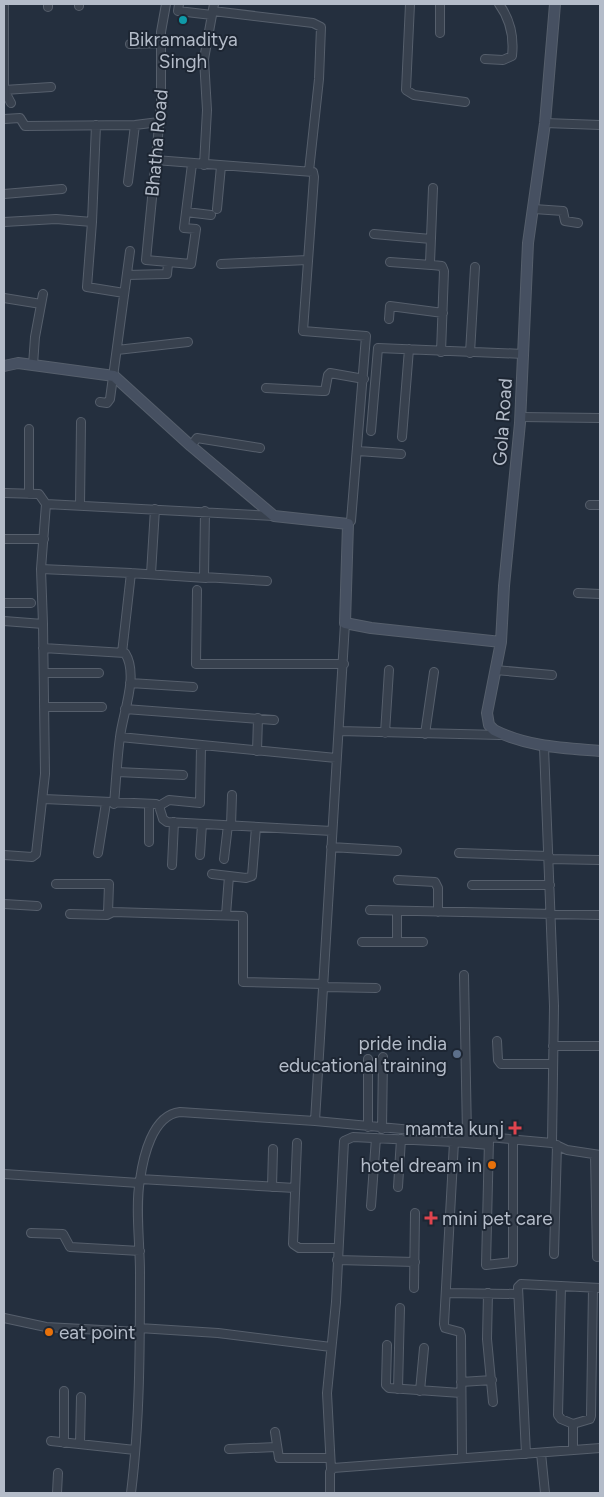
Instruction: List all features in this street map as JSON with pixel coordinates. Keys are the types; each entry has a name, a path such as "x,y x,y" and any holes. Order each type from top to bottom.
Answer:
{"street":[{"path":"4,4 4,89 11,104"},
{"name":"Bhatha Road","path":"166,4 161,43 159,122 145,258 148,261 168,264"},
{"path":"179,4 178,11 213,10 313,23 321,27 319,80 310,171 314,176 303,331 366,336 358,451 351,521 348,524 344,664 336,758 315,1121"},
{"path":"410,4 406,90 414,94 465,102"},
{"path":"440,4 440,33"},
{"path":"485,59 503,60 512,56 510,30 506,13 499,4"},
{"name":"Gola Road","path":"502,735 494,730 487,719 501,642 504,586 521,417 528,243 545,123 555,4"},
{"path":"204,165 207,110 204,59 213,10"},
{"path":"130,44 161,43"},
{"path":"4,89 51,87"},
{"path":"4,119 20,118 25,126 135,125 159,122"},
{"path":"545,123 600,125"},
{"path":"96,125 87,286 124,293"},
{"path":"128,182 135,125"},
{"path":"155,160 204,165 310,171"},
{"path":"126,274 167,274 168,264 191,264 196,229 184,228 192,164"},
{"path":"218,209 221,166"},
{"path":"431,265 433,188"},
{"path":"4,194 62,189"},
{"path":"534,209 562,211 565,221 578,223"},
{"path":"186,212 211,215"},
{"path":"4,222 56,219 92,222"},
{"path":"374,234 431,239"},
{"path":"100,402 109,402 130,251"},
{"path":"221,264 307,260"},
{"path":"390,262 431,265 444,268 441,352"},
{"path":"470,353 475,267"},
{"path":"33,365 43,294"},
{"path":"4,298 41,304"},
{"path":"389,319 390,306 443,313"},
{"path":"117,350 188,342"},
{"path":"371,431 378,348 524,354"},
{"path":"402,437 409,349"},
{"path":"4,366 18,364 33,365 114,376 191,446 274,516"},
{"path":"266,388 322,392 326,389 327,378 330,373 364,379"},
{"path":"521,417 600,418"},
{"path":"80,506 81,422"},
{"path":"28,429 29,494"},
{"path":"191,446 197,438 260,448"},
{"path":"358,451 401,454"},
{"path":"4,493 38,494 46,504 41,569 44,673 44,799 36,855 4,855"},
{"path":"46,504 205,511 348,524"},
{"path":"590,505 600,505"},
{"path":"151,574 155,509"},
{"path":"205,511 204,574 206,578"},
{"path":"4,539 44,539"},
{"path":"41,569 267,581"},
{"path":"122,653 132,576 130,573"},
{"path":"197,590 196,664 344,664"},
{"path":"578,593 600,594"},
{"path":"4,603 31,603"},
{"path":"4,621 43,624"},
{"path":"346,623 371,628 501,642"},
{"path":"43,648 125,653 130,661 130,683 120,737 117,772 98,853"},
{"path":"384,733 389,670"},
{"path":"495,670 552,675"},
{"path":"425,734 434,672"},
{"path":"44,673 99,673"},
{"path":"130,683 192,687"},
{"path":"44,707 102,706"},
{"path":"125,709 274,720"},
{"path":"257,751 258,718"},
{"path":"339,731 502,735 544,747 600,751"},
{"path":"120,737 336,758"},
{"path":"44,799 160,806 167,801 200,803 202,746"},
{"path":"544,747 554,1006 552,1064 555,1144 554,1254"},
{"path":"117,772 183,775"},
{"path":"224,859 230,825 232,795"},
{"path":"149,804 149,842"},
{"path":"160,806 164,820 174,822 332,831"},
{"path":"172,865 174,822"},
{"path":"200,855 202,824"},
{"path":"212,874 248,878 252,875 256,827"},
{"path":"331,847 397,851"},
{"path":"459,853 600,860"},
{"path":"226,915 230,876"},
{"path":"398,880 435,882 438,888 438,912"},
{"path":"56,884 109,884 108,913"},
{"path":"472,885 550,885"},
{"path":"4,904 37,906"},
{"path":"370,910 600,915"},
{"path":"397,911 397,942"},
{"path":"70,914 226,915 245,918 243,982 376,988"},
{"path":"362,942 423,942"},
{"path":"464,975 466,1136"},
{"path":"497,1041 498,1060 501,1064 552,1064"},
{"path":"553,1046 600,1046"},
{"path":"382,1057 382,1129"},
{"path":"368,1059 368,1127"},
{"path":"131,1493 135,1450 139,1330 140,1181 153,1134 167,1117 176,1112 184,1112 315,1121 466,1136 489,1141"},
{"path":"330,1493 331,1469 327,1408 344,1140 349,1137 454,1142 513,1141 555,1144 567,1150 598,1155 597,1257"},
{"path":"372,1206 376,1138"},
{"path":"398,1187 400,1139"},
{"path":"489,1141 486,1265 513,1262 513,1141"},
{"path":"454,1142 444,1327 461,1334 462,1458"},
{"path":"297,1143 294,1246 338,1248"},
{"path":"272,1187 273,1149"},
{"path":"4,1174 295,1188"},
{"path":"414,1288 415,1214"},
{"path":"30,1233 63,1234 70,1247 140,1252"},
{"path":"337,1260 415,1262"},
{"path":"526,1454 517,1294 518,1287 521,1284 561,1286 596,1288 591,1416 590,1420 573,1424 561,1419 558,1415 561,1286"},
{"path":"446,1293 517,1294"},
{"path":"488,1294 487,1339 493,1402"},
{"path":"398,1389 400,1308"},
{"path":"4,1318 46,1327 218,1333 331,1347"},
{"path":"387,1345 386,1386 398,1389 462,1393"},
{"path":"420,1391 424,1348"},
{"path":"462,1382 492,1380"},
{"path":"64,1391 64,1443"},
{"path":"80,1444 81,1397"},
{"path":"573,1424 573,1450"},
{"path":"275,1432 278,1457 330,1458"},
{"path":"50,1441 135,1450"},
{"path":"229,1448 276,1447"},
{"path":"331,1469 600,1448"},
{"path":"541,1453 545,1493"},
{"path":"57,1493 58,1474"}],"place":[{"name":"Bikramaditya Singh","path":"183,20"},
{"name":"pride india educational training","path":"457,1054"},
{"name":"mamta kunj","path":"515,1128"},
{"name":"hotel dream in","path":"492,1165"},
{"name":"mini pet care","path":"431,1218"},
{"name":"eat point","path":"49,1332"}]}
